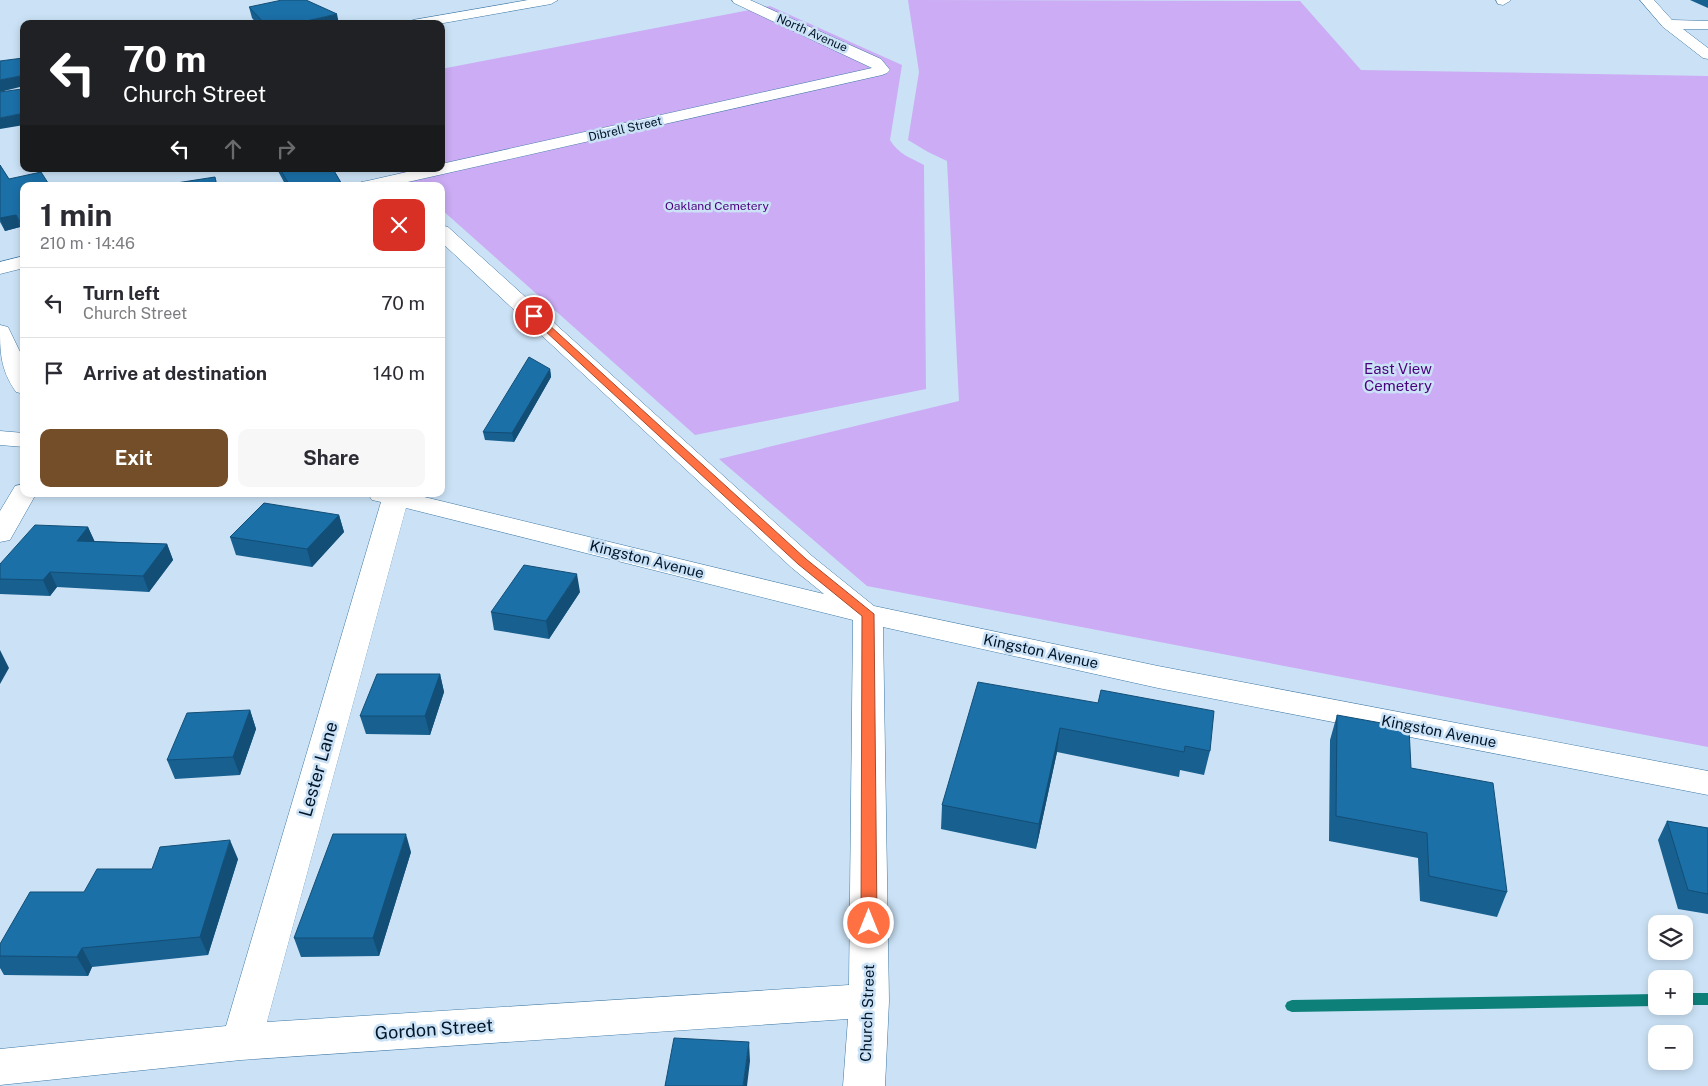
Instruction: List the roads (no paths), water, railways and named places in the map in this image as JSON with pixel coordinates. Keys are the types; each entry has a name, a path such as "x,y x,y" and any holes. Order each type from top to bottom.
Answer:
{"street":[{"path":"436,20 550,0"},
{"name":"North Avenue","path":"738,0 876,62 882,70"},
{"path":"1647,0 1668,24 1708,55"},
{"path":"1668,24 1708,25"},
{"name":"Dibrell Street","path":"445,171 882,70"},
{"path":"375,172 387,182"},
{"name":"Dibrell Street","path":"398,182 441,172"},
{"path":"445,236 802,562 868,614"},
{"path":"0,268 20,263"},
{"path":"0,332 20,378"},
{"path":"0,438 20,440"},
{"path":"0,534 21,497"},
{"name":"Lester Lane","path":"241,1042 387,497"},
{"name":"Kingston Avenue","path":"396,497 868,614 1158,677 1708,783"},
{"name":"Church Street","path":"864,1086 869,1001 868,614"},
{"name":"Gordon Street","path":"0,1067 241,1042 869,1001"}],"waterway":[{"path":"1693,999 1708,999"},
{"path":"1292,1006 1648,1000"}],"park label":[{"name":"Oakland Cemetery","path":"717,206"},
{"name":"East View Cemetery","path":"1398,376"}]}
